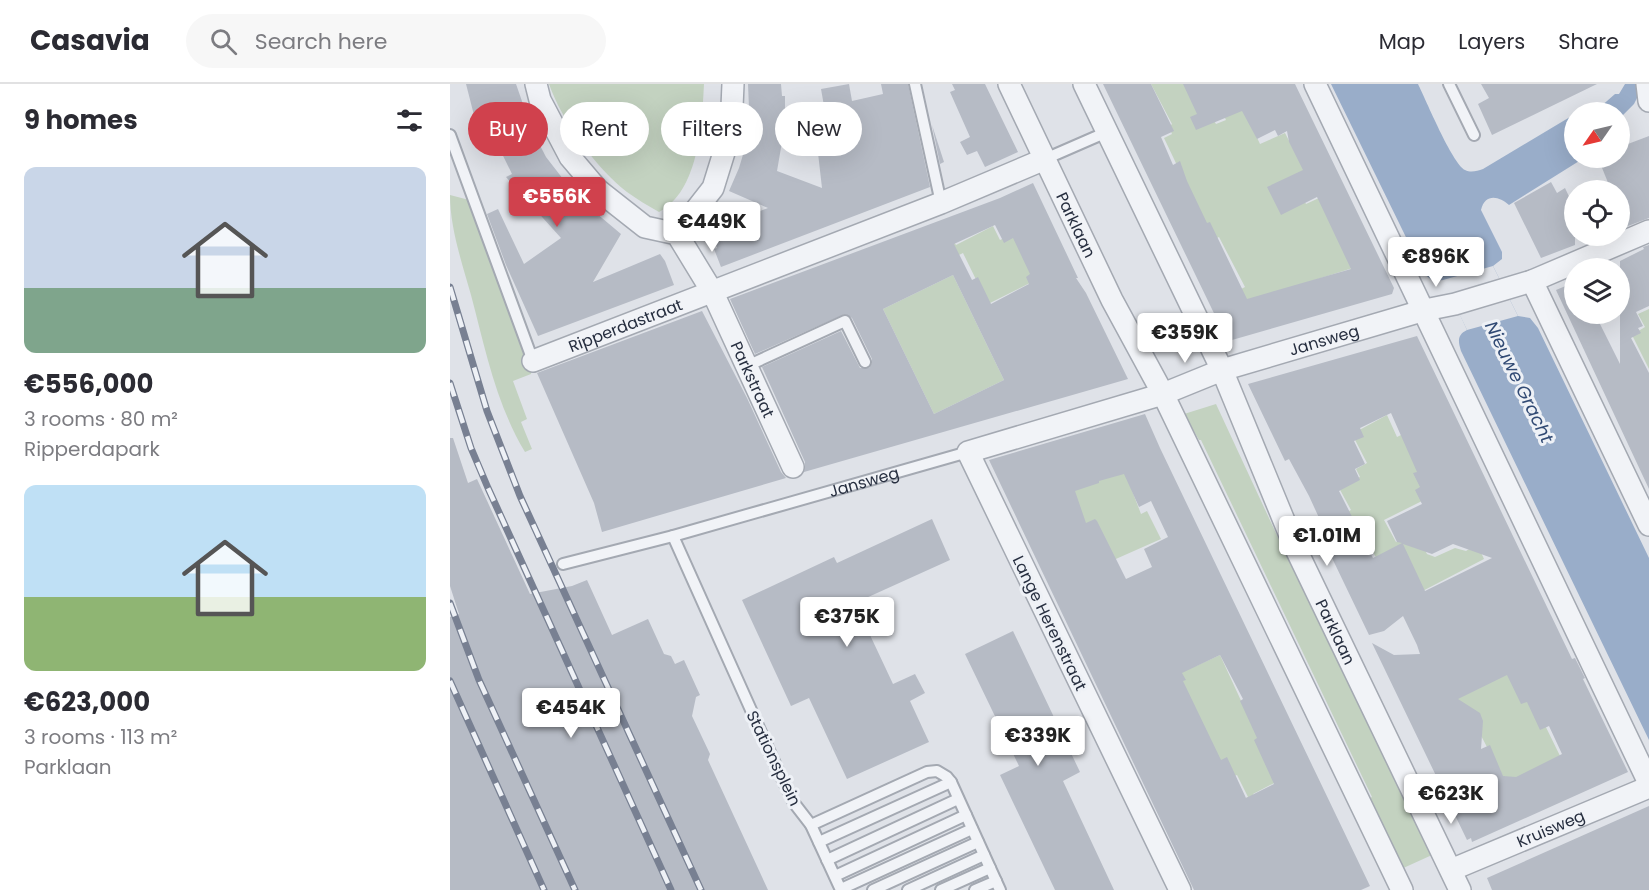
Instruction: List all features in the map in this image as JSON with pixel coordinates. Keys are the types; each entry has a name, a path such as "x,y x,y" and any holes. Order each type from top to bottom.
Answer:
{"street":[{"path":"536,84 540,100 570,157 598,190 645,227 677,234 713,188 731,130 733,84"},
{"name":"Parklaan","path":"1009,84 1116,307 1163,394 1402,890"},
{"name":"Parklaan","path":"1084,84 1222,370 1294,544 1460,890"},
{"path":"1315,84 1425,310 1649,785"},
{"name":"Ripperdastraat","path":"534,361 941,203 1045,159"},
{"name":"Jansweg","path":"1222,370 1425,310 1532,282 1649,231"},
{"name":"Parkstraat","path":"677,234 713,293 793,467"},
{"path":"1532,282 1649,525"},
{"path":"1163,394 1222,370"},
{"name":"Jansweg","path":"968,452 1163,394"},
{"name":"Lange Herenstraat","path":"968,452 1180,890"},
{"name":"Kruisweg","path":"1451,870 1649,785"}],"lane":[{"path":"915,84 941,203"},
{"path":"1449,84 1474,135"},
{"name":"Ripperdastraat","path":"1045,159 1107,132"},
{"name":"Ripperdastraat","path":"450,135 534,361"},
{"path":"747,366 845,321 865,362"},
{"name":"Jansweg","path":"562,564 673,536 968,452"},
{"name":"Stationsplein","path":"673,536 777,768 794,803 811,825 841,890"},
{"path":"811,825 932,770 942,774 951,782 998,885 975,890"},
{"path":"819,842 951,782"},
{"path":"827,860 958,799"},
{"path":"835,876 966,815"},
{"path":"841,890 972,829"},
{"path":"873,890 978,842"},
{"path":"908,890 984,855"},
{"path":"941,890 990,868"}],"green space":[{"path":"549,84 704,84 703,102 661,102 661,156 696,156 683,189 659,212 615,182 591,156 649,156 649,102 560,102 560,109"},
{"path":"1151,84 1185,84 1206,108 1216,124 1226,120 1217,102 1238,98 1260,144 1285,133 1304,170 1298,189 1306,204 1319,198 1356,267 1245,302 1239,290 1245,287 1219,237 1207,243 1194,201 1164,138 1172,134 1169,127 1172,124"},
{"path":"450,195 473,201 533,361 531,374 513,381 527,419 521,422 532,449 525,452 506,415 492,375 457,245"},
{"path":"993,226 1000,240 1015,233 1038,279 988,304 963,253 945,262 952,239 956,245"},
{"path":"953,275 1004,380 934,414 883,309"},
{"path":"1649,309 1649,369 1632,335 1645,327 1638,314"},
{"path":"1216,404 1281,544 1432,855 1399,870 1380,831 1382,823 1370,798 1372,797 1201,440 1184,414"},
{"path":"1387,415 1397,437 1411,430 1426,499 1384,520 1396,542 1426,528 1422,544 1427,554 1435,557 1455,548 1466,551 1477,544 1484,559 1413,596 1384,573 1355,517 1344,523 1340,516 1351,510 1338,486 1360,477 1356,469 1367,463 1352,434"},
{"path":"1123,467 1141,514 1147,511 1161,539 1100,566 1068,477"},
{"path":"1152,631 1196,666 1220,655 1278,781 1253,794 1255,799 1233,803 1248,797 1237,775 1229,778"},
{"path":"1517,668 1562,760 1475,804 1488,749 1475,724 1438,707"}],"water":[{"name":"Nieuwe Gracht","path":"1331,84 1418,84 1453,156 1465,170 1470,171 1483,169 1564,121 1564,168 1568,168 1509,205 1493,198 1486,201 1481,210 1502,252 1502,259 1493,266 1518,316 1530,318 1538,328 1649,558 1649,740 1461,351 1459,339 1461,334 1467,330 1444,280 1433,281 1424,274"},
{"path":"1625,84 1644,84 1630,108 1630,102 1606,102 1615,94 1619,94"}],"pier":[{"path":"1493,266 1518,316 1467,330 1443,280"}],"building":[{"path":"466,84 516,84 522,102 471,102"},
{"path":"748,84 781,84 785,102 775,102 775,156 780,156 777,171 822,188 818,156 862,156 862,102 823,102 821,89 849,84 852,101 883,94 881,84 908,84 930,187 721,267 714,249 717,248 711,230 768,208 729,191 743,156 763,156 763,102 749,102"},
{"path":"952,84 985,84 1018,152 985,167 977,151 967,155 960,142 970,137 950,92 955,90"},
{"path":"1103,84 1151,84 1174,131 1161,137 1173,165 1180,161 1207,223 1210,222 1247,299 1351,269 1317,197 1281,215 1267,187 1303,170 1289,142 1287,131 1278,136 1275,130 1257,139 1242,111 1196,130 1190,117 1197,114 1183,84 1295,84 1394,288 1392,294 1232,340 1226,338"},
{"path":"1481,84 1597,84 1492,135 1478,104 1489,98"},
{"path":"932,125 944,162 940,164"},
{"path":"1649,136 1649,218 1630,225 1630,180 1607,180 1602,168 1630,168 1630,143"},
{"path":"503,156 545,156 577,197 621,234 593,282 660,254 674,285 538,336 506,265 487,214 498,209 524,264 561,238 506,177 512,174"},
{"path":"1551,182 1557,193 1564,189 1564,246 1572,246 1541,258 1514,203"},
{"path":"1033,183 1078,278 1076,278 1086,293 1128,379 804,472 805,462 762,367 841,331 860,368 869,368 872,359 852,318 845,314 755,354 730,299 1000,198","holes":["995,225 1004,243 1013,238 1030,274 1026,277 1029,284 991,304 978,277 972,280 954,244","953,275 1004,380 934,414 883,309"]},
{"path":"1649,245 1649,306 1636,312 1643,326 1638,328 1641,333 1631,338 1649,373 1649,489 1572,324 1600,324 1620,364 1620,324 1630,324 1630,258 1626,258 1644,249 1643,247"},
{"path":"1564,287 1564,307 1556,290"},
{"path":"702,311 786,478 602,532 594,503 537,373"},
{"path":"1417,336 1572,659 1575,658 1585,678 1583,679 1628,772 1472,842 1471,838 1467,840 1372,643 1394,655 1420,654 1417,645 1403,616 1384,631 1369,635 1321,535 1326,533 1309,496 1289,459 1285,461 1248,384","holes":["1391,413 1417,472 1413,473 1420,487 1415,490 1422,504 1387,521 1397,542 1402,543 1373,558 1339,491 1360,480 1355,469 1365,464 1354,441 1364,437 1360,428","1403,544 1432,554 1453,544 1492,558 1425,591","1507,675 1521,704 1527,702 1540,730 1549,726 1562,754 1516,777 1503,776 1490,745 1481,749 1483,721 1480,713 1458,699"]},
{"path":"1145,414 1370,886 1361,890 1194,890 989,460","holes":["1124,474 1139,507 1151,501 1168,537 1144,549 1152,567 1126,579 1097,521 1095,519 1086,523 1075,491","1220,655 1243,699 1240,701 1257,738 1254,740 1274,784 1246,798 1227,757 1221,760 1183,681 1186,680 1182,673"]},
{"path":"450,438 453,438 468,483 477,479 530,594 572,586 587,580 612,635 648,619 664,654 671,656 675,664 684,660 700,695 696,697 692,716 710,754 708,760 768,890 450,890 450,617 459,614 450,586"},
{"path":"932,519 950,560 855,603 893,684 915,674 925,693 910,701 929,742 847,779 809,698 791,706 742,600 834,557 837,563"},
{"path":"1013,631 1080,772 1063,781 1114,890 1055,890 1000,775 1019,766 965,654"},
{"path":"1649,806 1649,890 1492,890 1487,878"}],"railway":[{"path":"450,287 487,411 520,496 701,890"},
{"path":"450,383 471,448 488,488 671,890"},
{"path":"450,603 479,680 575,890"},
{"path":"450,681 544,890"}]}
